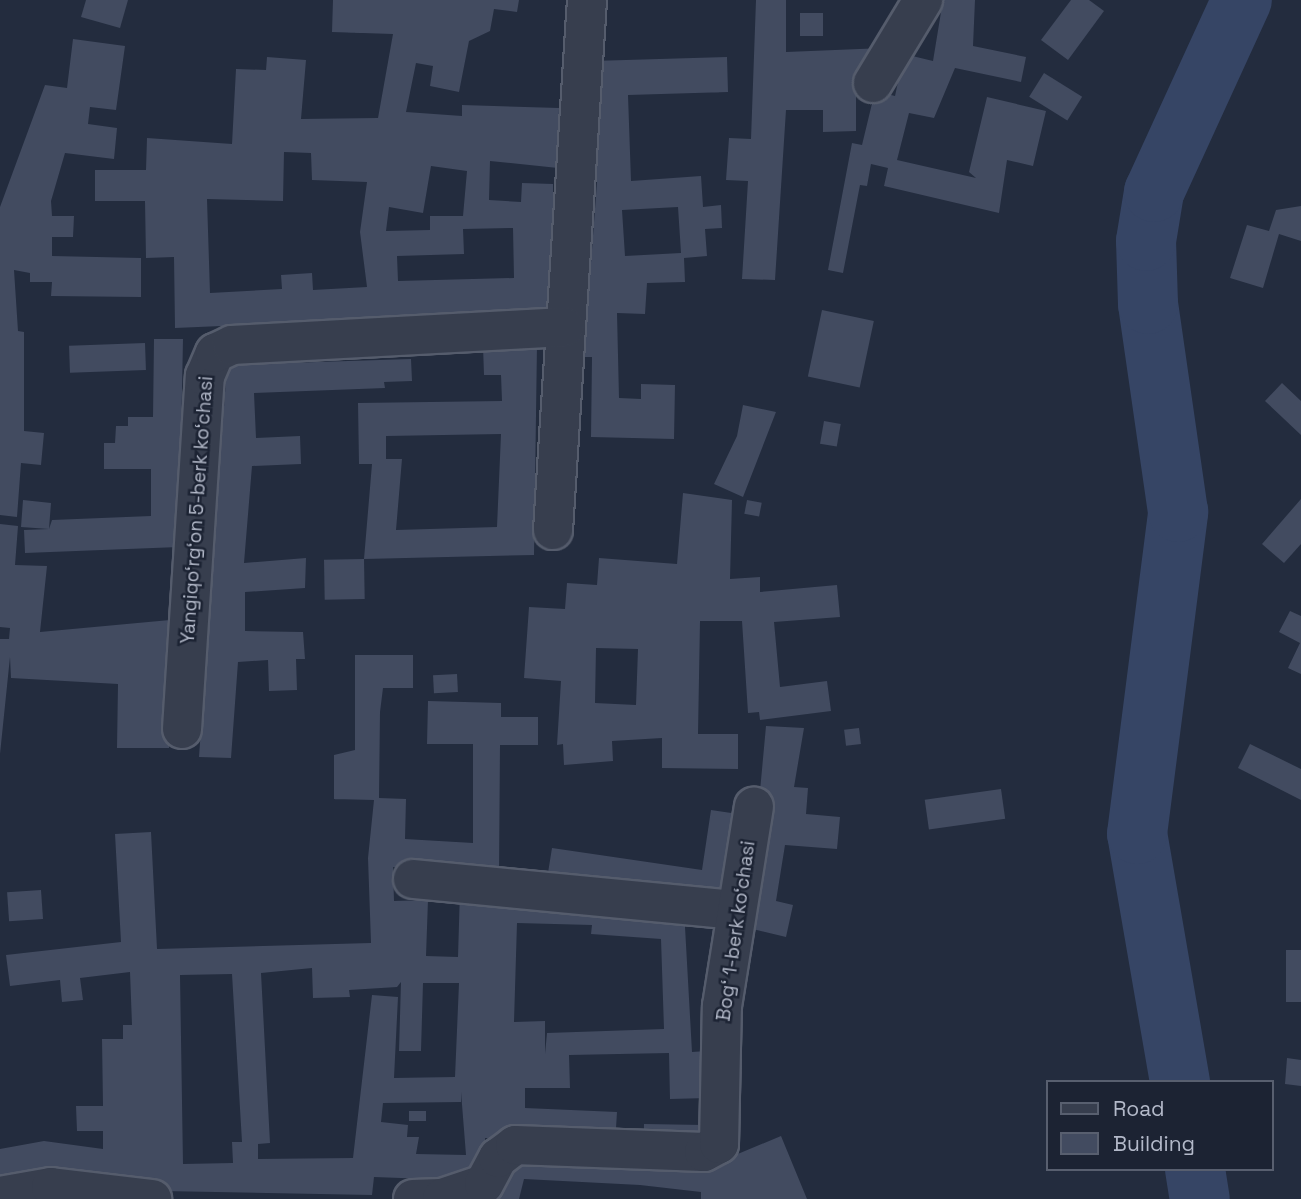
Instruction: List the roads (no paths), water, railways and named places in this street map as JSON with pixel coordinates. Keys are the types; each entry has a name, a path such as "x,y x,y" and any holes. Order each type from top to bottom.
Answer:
{"street":[{"path":"553,530 587,0"},
{"path":"873,83 923,0"},
{"name":"Yangiqoʻrgʻon 5-berk koʻchasi","path":"182,729 205,376 215,353 232,345 565,327"},
{"name":"Bogʻ 1-berk koʻchasi","path":"413,1199 442,1198 484,1184 498,1158 515,1145 704,1152 719,1143 722,1006 754,807"},
{"path":"413,879 736,910"},
{"path":"0,1196 51,1187 152,1199"}],"waterway":[{"path":"1180,1080 1137,834 1178,512 1148,304 1146,241 1154,192 1242,0"},
{"path":"1195,1171 1200,1199"}]}
